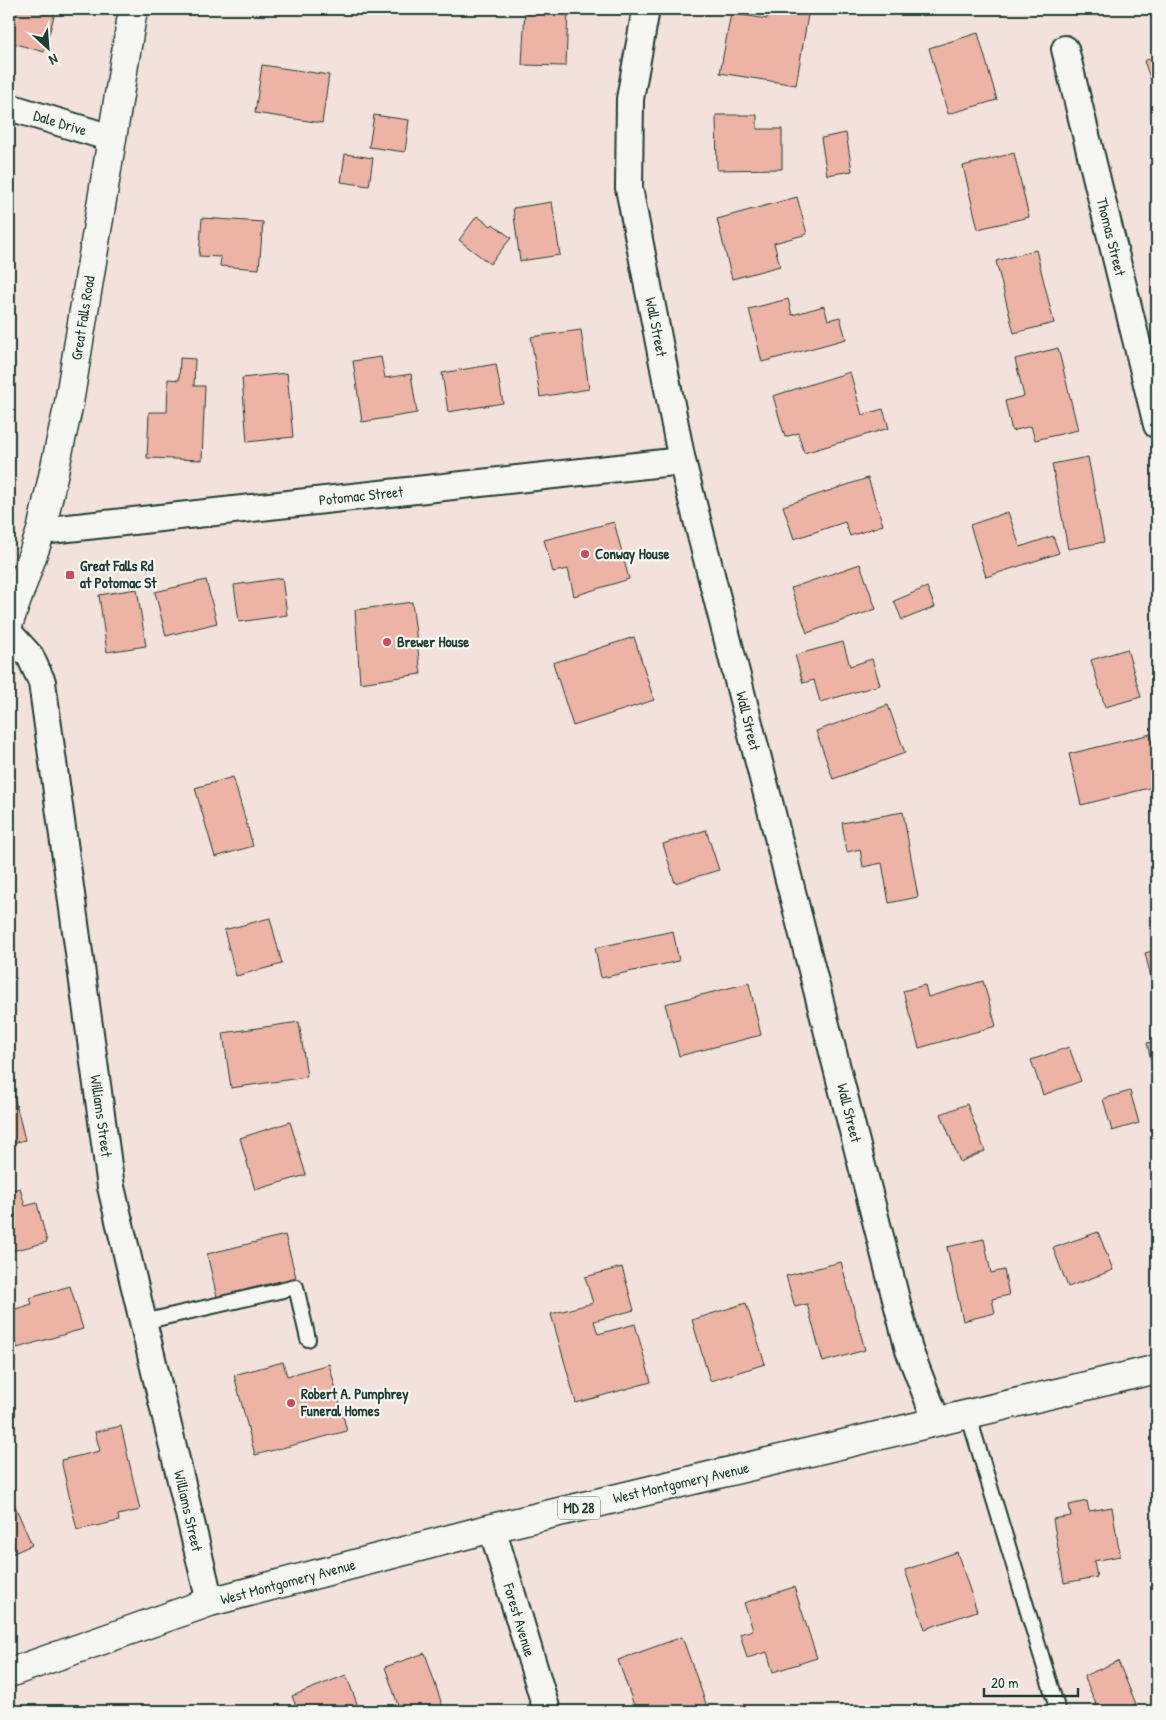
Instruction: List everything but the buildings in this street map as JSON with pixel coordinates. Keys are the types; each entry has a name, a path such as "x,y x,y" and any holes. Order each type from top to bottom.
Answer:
{"main road":[{"name":"Great Falls Road","path":"9,622 41,531 69,403 133,9"},
{"name":"West Montgomery Avenue","path":"11,1668 210,1602 492,1528 1157,1369"}],"street":[{"name":"Wall Street","path":"646,9 630,99 629,188 682,461 909,1350 937,1422"},
{"name":"Thomas Street","path":"1065,49 1157,426"},
{"name":"Dale Drive","path":"9,107 112,138"},
{"name":"Potomac Street","path":"41,531 682,461"},
{"name":"Williams Street","path":"9,633 30,656 42,682 111,1187 210,1602"},
{"name":"Forest Avenue","path":"492,1528 546,1711"}],"lane":[{"path":"143,1322 296,1287 308,1340"},
{"path":"968,1414 1058,1711"}],"place":[{"name":"Conway House","path":"585,554"},
{"name":"Great Falls Rd at Potomac St","path":"70,575"},
{"name":"Brewer House","path":"387,642"},
{"name":"Robert A. Pumphrey Funeral Homes","path":"291,1403"}]}
